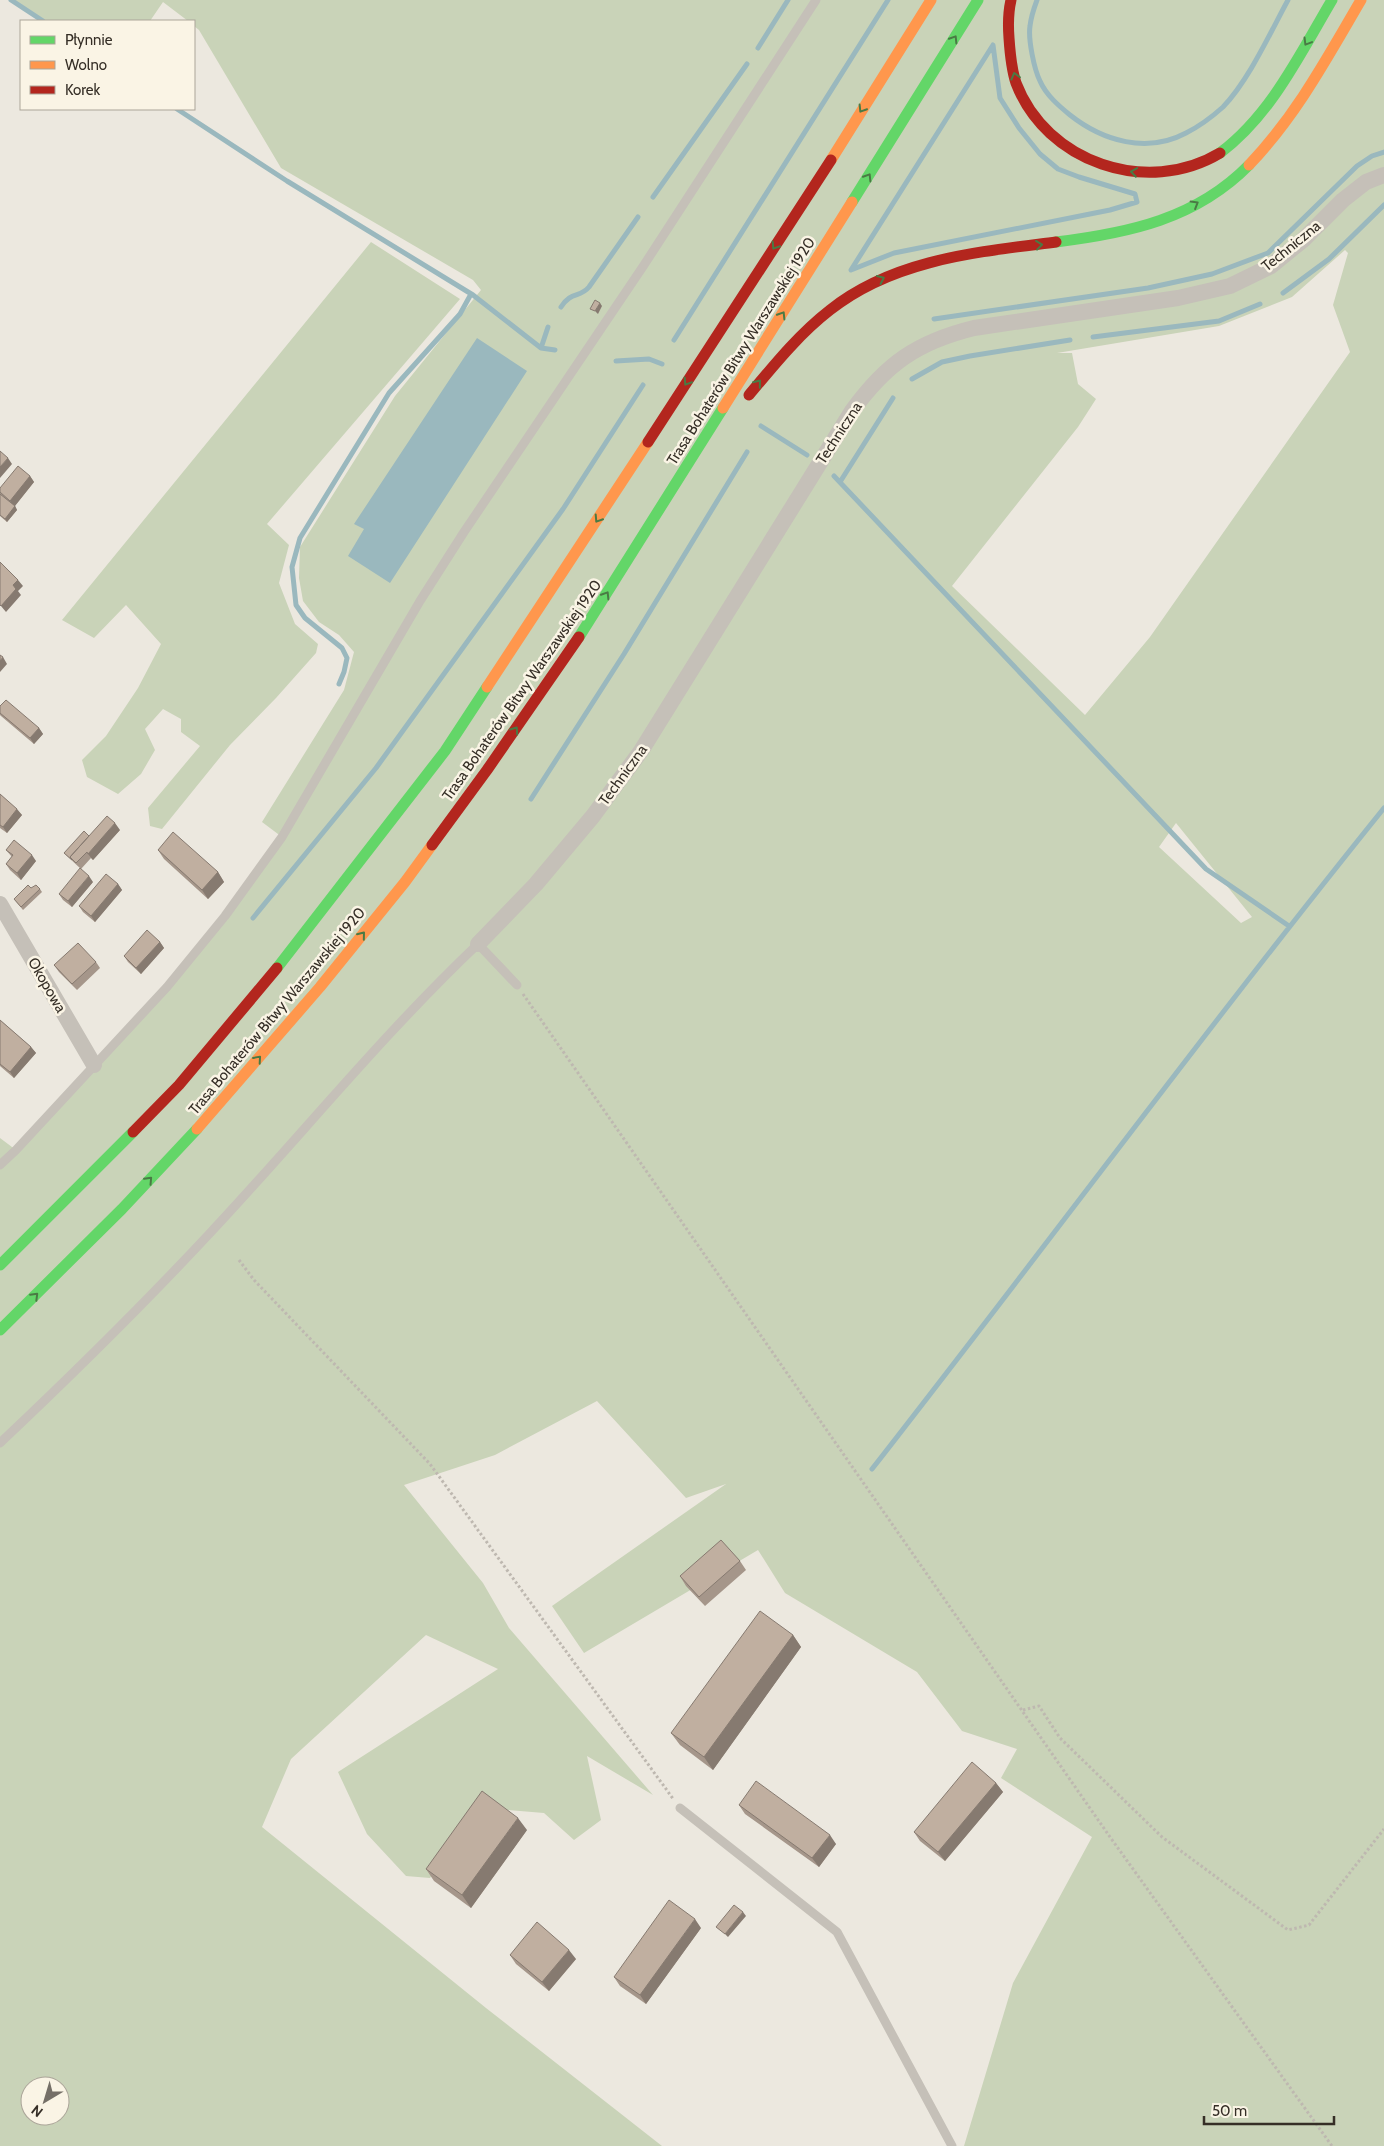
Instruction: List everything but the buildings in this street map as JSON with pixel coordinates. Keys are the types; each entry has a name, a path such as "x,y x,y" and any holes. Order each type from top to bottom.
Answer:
{"highway":[{"name":"Trasa Bohaterów Bitwy Warszawskiej 1920","path":"0,1265 178,1085 284,959 445,751 763,265 931,0"},
{"name":"Trasa Bohaterów Bitwy Warszawskiej 1920","path":"0,1330 122,1209 205,1121 320,987 393,897 487,770 582,634 978,0"},
{"path":"1011,0 1008,11 1009,54 1019,90 1036,118 1058,141 1077,155 1097,164 1137,174 1168,172 1198,163 1221,152 1256,120 1277,91 1332,0"},
{"path":"673,490 776,362 818,318 863,288 890,275 936,261 1122,233 1181,213 1230,183 1260,155 1292,116 1361,0"}],"street":[{"name":"Techniczna","path":"478,944 549,869 593,816 641,751 852,412 866,392 900,359 924,345 974,328 1178,298 1230,286 1271,266 1303,240 1343,200 1366,182 1384,175"},
{"name":"Okopowa","path":"0,904 94,1065"}],"lane":[{"path":"0,1165 167,986 225,916 282,837 420,602 464,532 644,264 816,0"},
{"path":"0,1443 74,1373 212,1232 407,1014 478,944 517,986"},
{"path":"680,1808 837,1932 952,2146"}],"path":[{"path":"517,986 1110,1837 1332,2146"},
{"path":"239,1260 254,1280 430,1464 680,1808"},
{"path":"1023,1710 1039,1706 1060,1738 1162,1837 1288,1930 1309,1924 1384,1829"}],"green space":[{"path":"10,0 1384,0 1384,2146 964,2146 1013,1983 1092,1837 1001,1778 1017,1749 962,1731 917,1672 785,1593 758,1550 584,1653 552,1606 726,1484 686,1498 597,1401 495,1455 404,1485 483,1583 509,1628 653,1795 587,1756 601,1820 574,1840 544,1813 483,1808 430,1878 406,1876 367,1834 338,1772 498,1669 426,1635 291,1759 262,1827 486,2008 662,2146 0,2146 0,1138 16,1150 167,987 282,837 262,822 344,690 354,652 339,635 319,622 303,601 299,578 300,547 395,396 481,290 473,280 281,168 199,30 195,27 195,20 187,20 163,2 151,20 40,20","holes":["1345,250 1348,253 1333,305 1350,352 1150,637 1085,715 952,586 1078,427 1096,399 1078,384 1072,353 1057,353 1219,326 1292,297","1176,823 1252,917 1241,923 1159,847"]},
{"path":"371,242 460,299 267,524 289,545 279,583 295,624 318,644 316,653 276,698 230,745 162,829 150,826 148,808 200,746 181,732 181,719 163,709 145,729 155,750 141,774 118,794 87,777 82,760 106,736 138,688 161,644 126,605 94,638 62,620"}],"water":[{"path":"477,338 527,371 390,583 348,556 364,529 354,524"}],"waterway":[{"path":"11,0 41,20"},
{"path":"758,48 788,0"},
{"path":"674,340 888,0"},
{"path":"1037,0 1030,23 1030,38 1036,69 1040,81 1049,96 1070,115 1097,132 1126,142 1141,143 1156,143 1186,133 1223,107 1242,84 1288,0"},
{"path":"993,45 1000,98 1019,128 1040,154 1058,169 1135,194 1137,202 1110,210 894,253 851,270 993,45"},
{"path":"653,197 747,64"},
{"path":"179,110 287,181 473,295 541,348 555,350"},
{"path":"934,319 1148,288 1212,274 1268,253 1357,166 1372,156 1384,152"},
{"path":"1283,293 1329,259 1384,205"},
{"path":"561,307 568,299 582,293 589,287 638,217"},
{"path":"339,684 347,658 342,648 305,618 296,605 292,567 300,538 389,393 460,314 471,294"},
{"path":"1093,337 1219,321 1260,304"},
{"path":"541,348 548,327"},
{"path":"912,379 942,362 1070,340"},
{"path":"616,361 649,359 662,364"},
{"path":"253,918 376,768 563,509 643,385"},
{"path":"840,482 893,398"},
{"path":"761,426 807,455"},
{"path":"531,799 624,654 747,452"},
{"path":"834,476 1206,869 1289,926"},
{"path":"872,1469 1190,1054 1384,808"}],"traffic: fast":[{"path":"852,202 978,0"},
{"path":"1220,153 1255,121 1269,102 1296,62 1332,0"},
{"path":"1056,242 1110,234 1135,228 1184,211 1207,199 1249,165"},
{"path":"579,637 723,408"},
{"path":"277,968 445,751 487,687"},
{"path":"0,1330 122,1209 197,1129"},
{"path":"0,1265 133,1132"}],"traffic: slow":[{"path":"831,160 931,0"},
{"path":"1249,165 1282,127 1296,107 1361,0"},
{"path":"723,408 852,202"},
{"path":"487,687 648,442"},
{"path":"197,1129 320,987 405,882 432,845"}],"traffic: jam":[{"path":"1011,0 1009,33 1011,60 1016,83 1030,110 1050,133 1074,151 1102,164 1131,171 1162,172 1192,166 1220,153"},
{"path":"648,442 831,160"},
{"path":"749,395 787,350 819,319 855,293 881,279 909,269 967,254 1056,242"},
{"path":"432,845 487,770 579,637"},
{"path":"133,1132 179,1085 277,968"}]}
